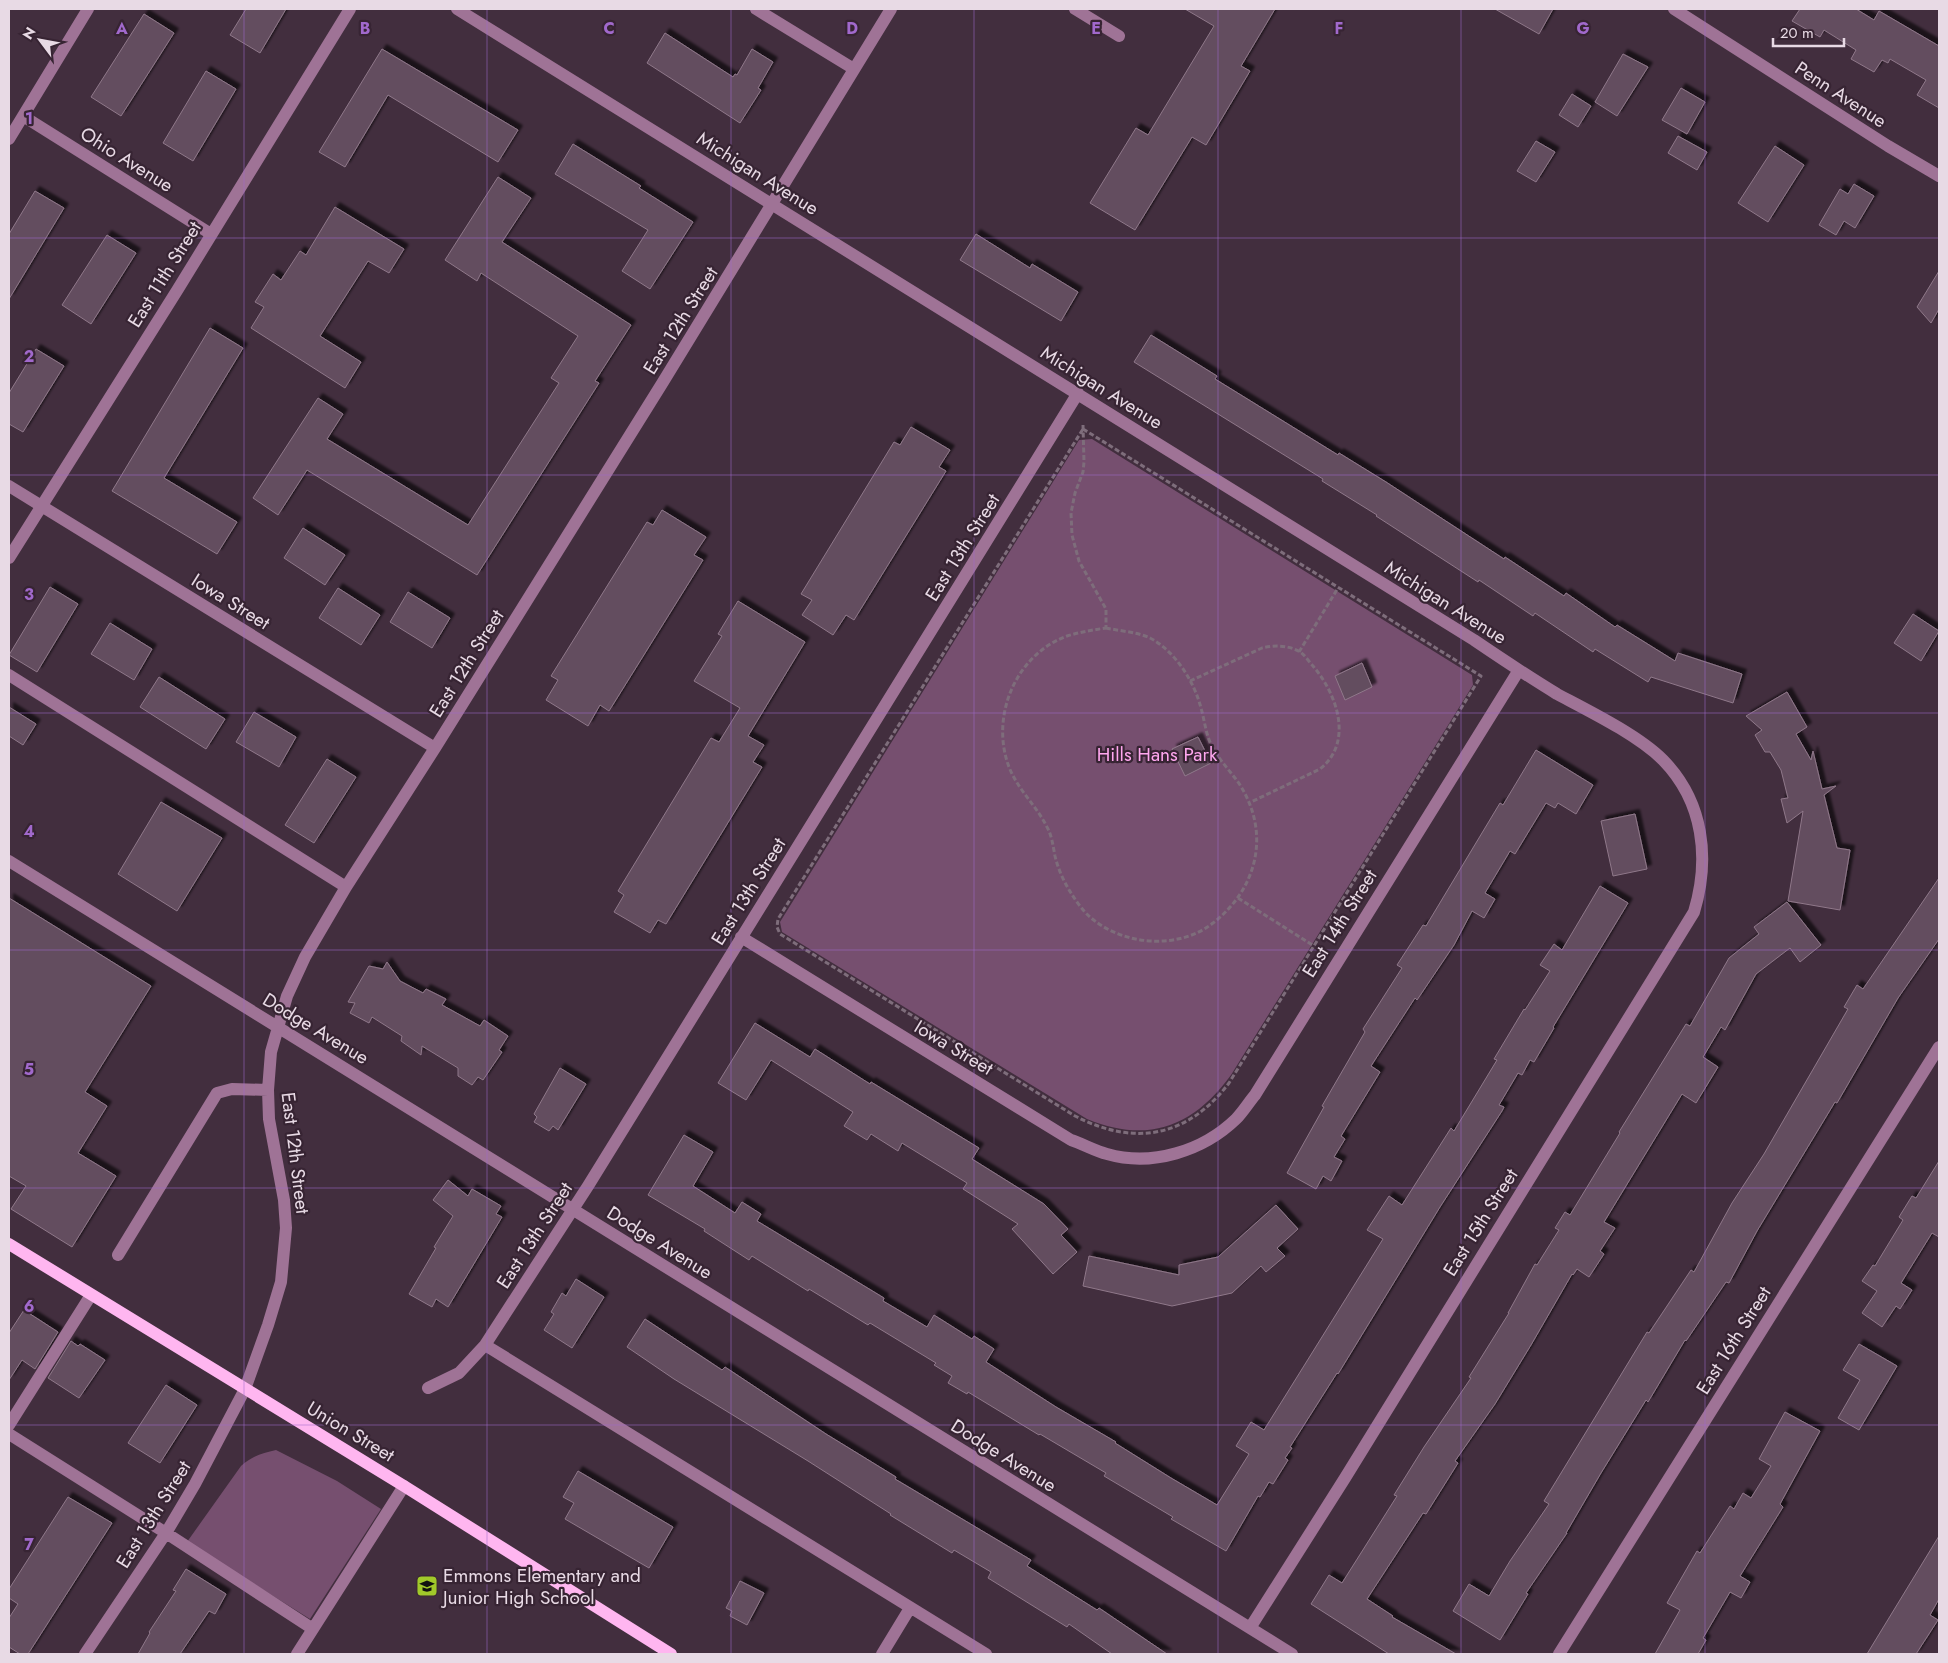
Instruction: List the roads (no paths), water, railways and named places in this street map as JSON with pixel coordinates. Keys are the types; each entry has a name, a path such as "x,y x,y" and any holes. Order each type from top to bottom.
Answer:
{"main road":[{"name":"Union Street","path":"9,1244 404,1486 671,1654"}],"street":[{"path":"9,139 88,9"},
{"name":"East 11th Street","path":"9,558 350,9"},
{"name":"Michigan Avenue","path":"457,9 1078,393 1519,670 1613,725 1662,760 1678,778 1691,801 1699,824"},
{"path":"756,9 854,69"},
{"name":"East 12th Street","path":"245,1389 268,1325 278,1290 285,1251 284,1200 269,1120 268,1090 272,1052 278,1027 287,996 304,957 773,204 891,9"},
{"path":"1076,9 1119,36"},
{"name":"Penn Avenue","path":"1674,9 1888,146 1939,176"},
{"name":"Ohio Avenue","path":"23,116 211,234"},
{"name":"East 13th Street","path":"428,1388 459,1373 485,1345 572,1210 1078,393"},
{"name":"Iowa Street","path":"9,486 435,748"},
{"name":"East 14th Street","path":"1158,1157 1190,1149 1213,1137 1236,1118 1255,1094 1519,670"},
{"path":"9,675 346,887"},
{"name":"East 15th Street","path":"1250,1628 1694,912 1703,871 1699,824"},
{"name":"Dodge Avenue","path":"9,861 1292,1654"},
{"name":"Iowa Street","path":"741,937 1071,1140 1106,1154 1132,1159 1158,1157"},
{"name":"East 16th Street","path":"1560,1654 1939,1047"},
{"path":"118,1255 217,1093 232,1089 268,1090"},
{"path":"9,1425 91,1295"},
{"path":"485,1345 986,1654"},
{"name":"East 13th Street","path":"84,1654 166,1532 195,1484 245,1389"},
{"path":"9,1434 166,1532 313,1629"},
{"path":"296,1654 404,1486"},
{"path":"882,1654 910,1608"}],"place":[{"name":"Emmons Elementary and Junior High School","path":"427,1586"}],"park label":[{"name":"Hills Hans Park","path":"1157,754"}]}
